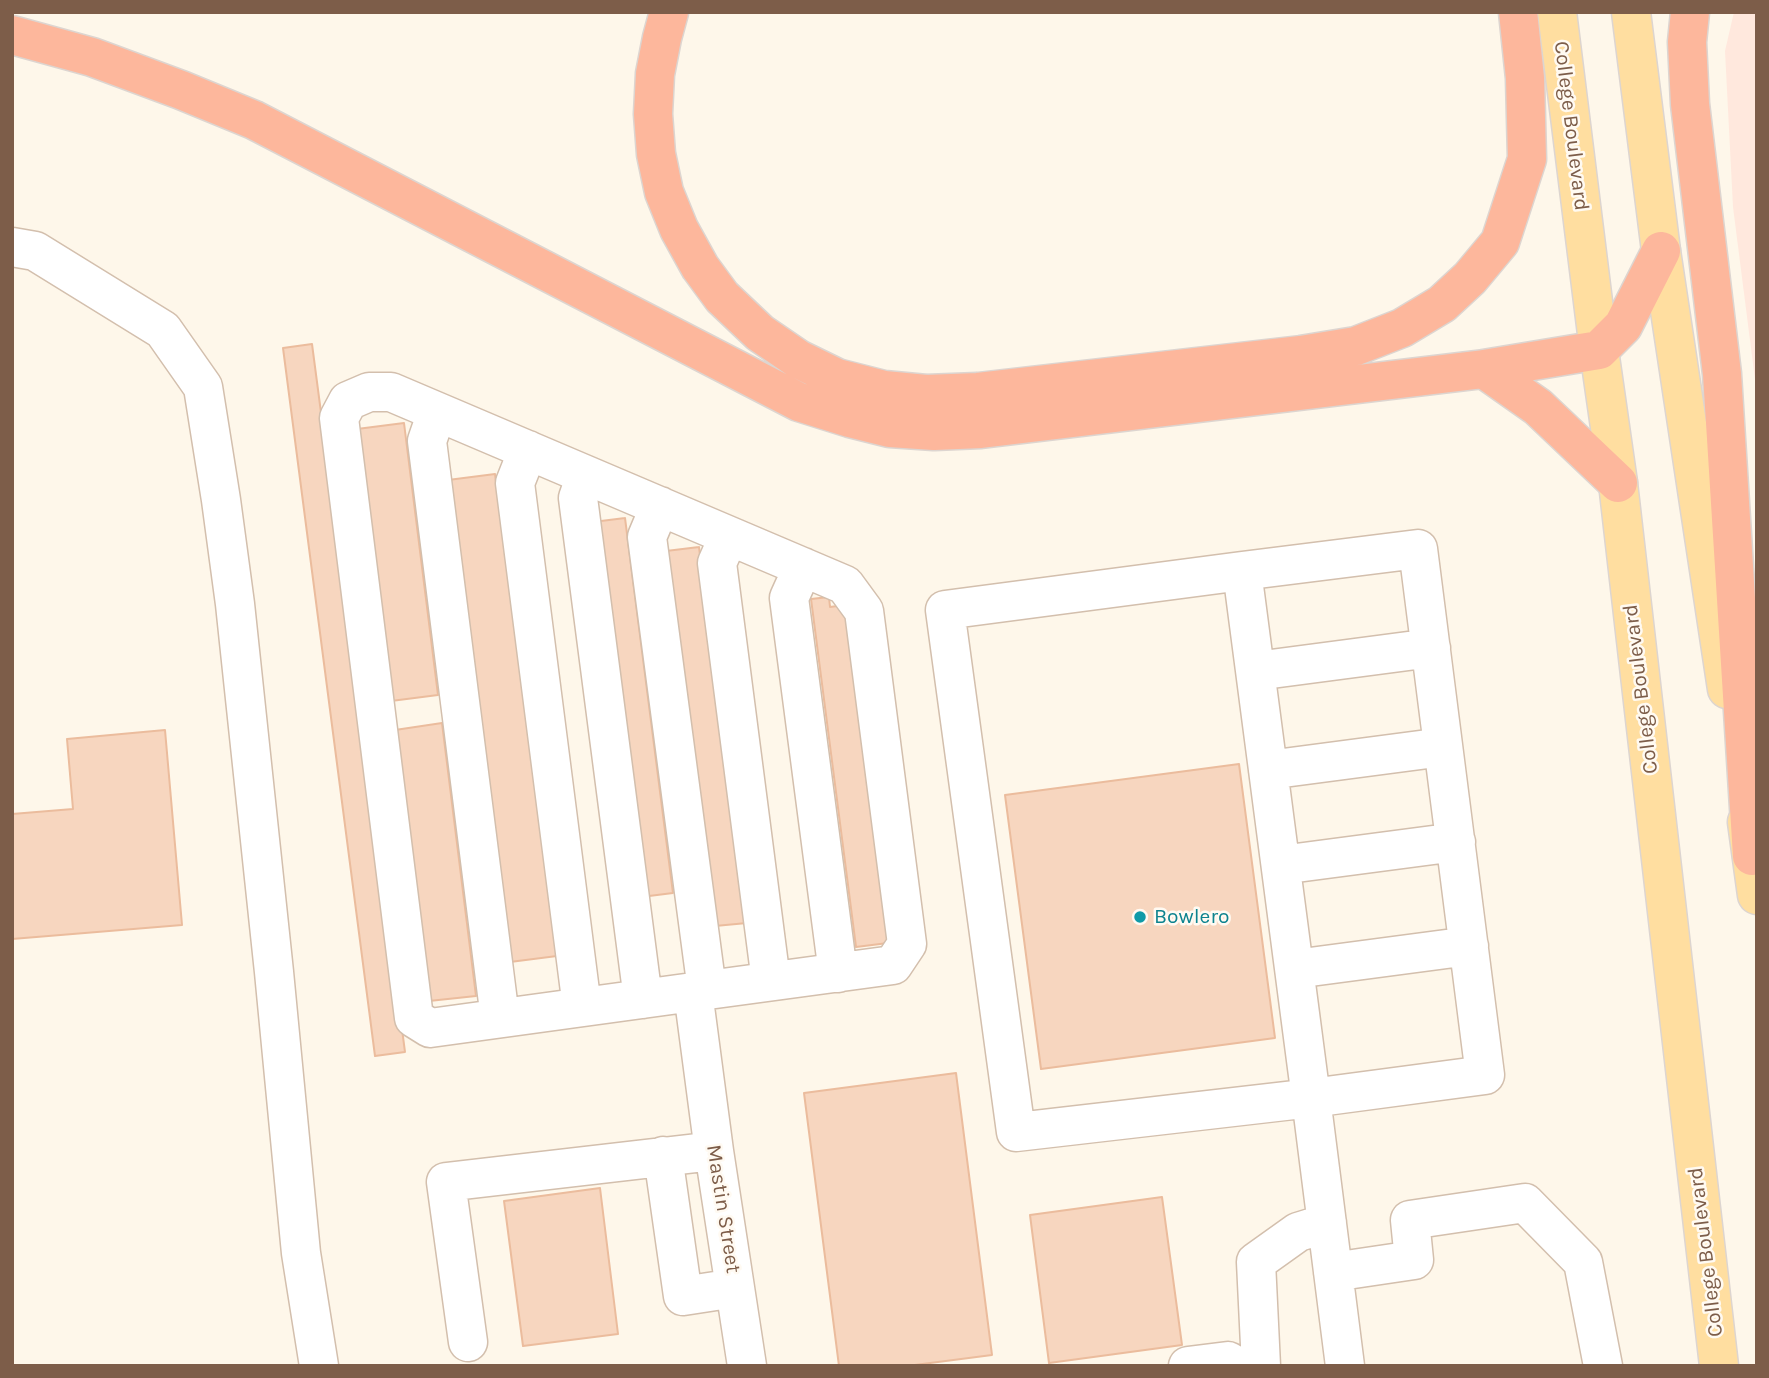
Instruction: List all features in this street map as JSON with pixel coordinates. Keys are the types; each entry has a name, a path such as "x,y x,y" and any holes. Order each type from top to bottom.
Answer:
{"highway":[{"path":"669,12 655,74 653,114 656,154 664,192 678,229 700,267 731,306 760,333 798,359 837,378 884,390 926,394 978,392 1301,355 1356,346 1402,328 1442,304 1470,278 1500,242 1527,159 1525,78 1518,12"},
{"path":"1690,12 1687,42 1690,104 1722,374 1752,856"},
{"path":"12,35 92,57 254,120 799,402 890,428 934,431 981,429 1484,369 1599,349 1623,326 1661,251"},
{"path":"1484,369 1538,407 1618,484"}],"main road":[{"name":"College Boulevard","path":"1557,12 1618,484 1719,1366"},
{"path":"1631,12 1661,251 1757,895"}],"street":[{"path":"12,247 35,251 163,330 203,387 235,604 276,985 301,1253 319,1366"},
{"path":"369,391 391,392 438,412 845,585 864,611 907,944 893,965 430,1028 414,1018 339,418 348,401 369,391"},
{"path":"438,412 427,441 500,1018"},
{"path":"528,450 514,483 582,1007"},
{"path":"586,475 578,498 643,999"},
{"name":"Mastin Street","path":"660,506 647,537 700,991 701,1052 747,1366"},
{"path":"729,536 717,563 771,981"},
{"path":"1418,549 1485,1074 1311,1098 1016,1132 945,610 1242,571 1418,549"},
{"path":"803,567 789,598 838,973"},
{"path":"1242,571 1345,1366"},
{"path":"1256,671 1431,648"},
{"path":"1268,770 1443,747"},
{"path":"1281,865 1456,842"},
{"path":"1295,970 1469,946"},
{"path":"468,1342 446,1182 714,1150"},
{"path":"663,1156 683,1296 735,1288"},
{"path":"1333,1272 1414,1260 1410,1220 1525,1203 1583,1262 1603,1366"},
{"path":"1261,1366 1256,1262 1298,1232 1327,1223"},
{"path":"1188,1366 1228,1361 1237,1366"}],"shaded area":[{"path":"1734,12 1757,12 1757,395 1733,207 1725,51"}],"building":[{"path":"312,344 405,1052 375,1056 283,348"},
{"path":"404,423 438,695 391,701 357,429"},
{"path":"495,474 557,956 510,962 448,480"},
{"path":"625,518 673,893 641,897 593,522"},
{"path":"699,547 747,923 715,926 666,551"},
{"path":"829,597 830,607 845,605 888,943 856,947 811,599"},
{"path":"442,723 476,996 429,1001 395,730"},
{"path":"165,730 182,925 12,939 12,814 73,809 67,739"},
{"name":"Bowlero","path":"1239,764 1275,1038 1041,1069 1005,795"},
{"path":"956,1073 992,1355 907,1366 839,1366 804,1093"},
{"path":"600,1188 618,1334 523,1346 504,1201"},
{"path":"1162,1197 1182,1345 1049,1363 1030,1215"}],"place":[{"name":"Bowlero","path":"1140,917"}]}
